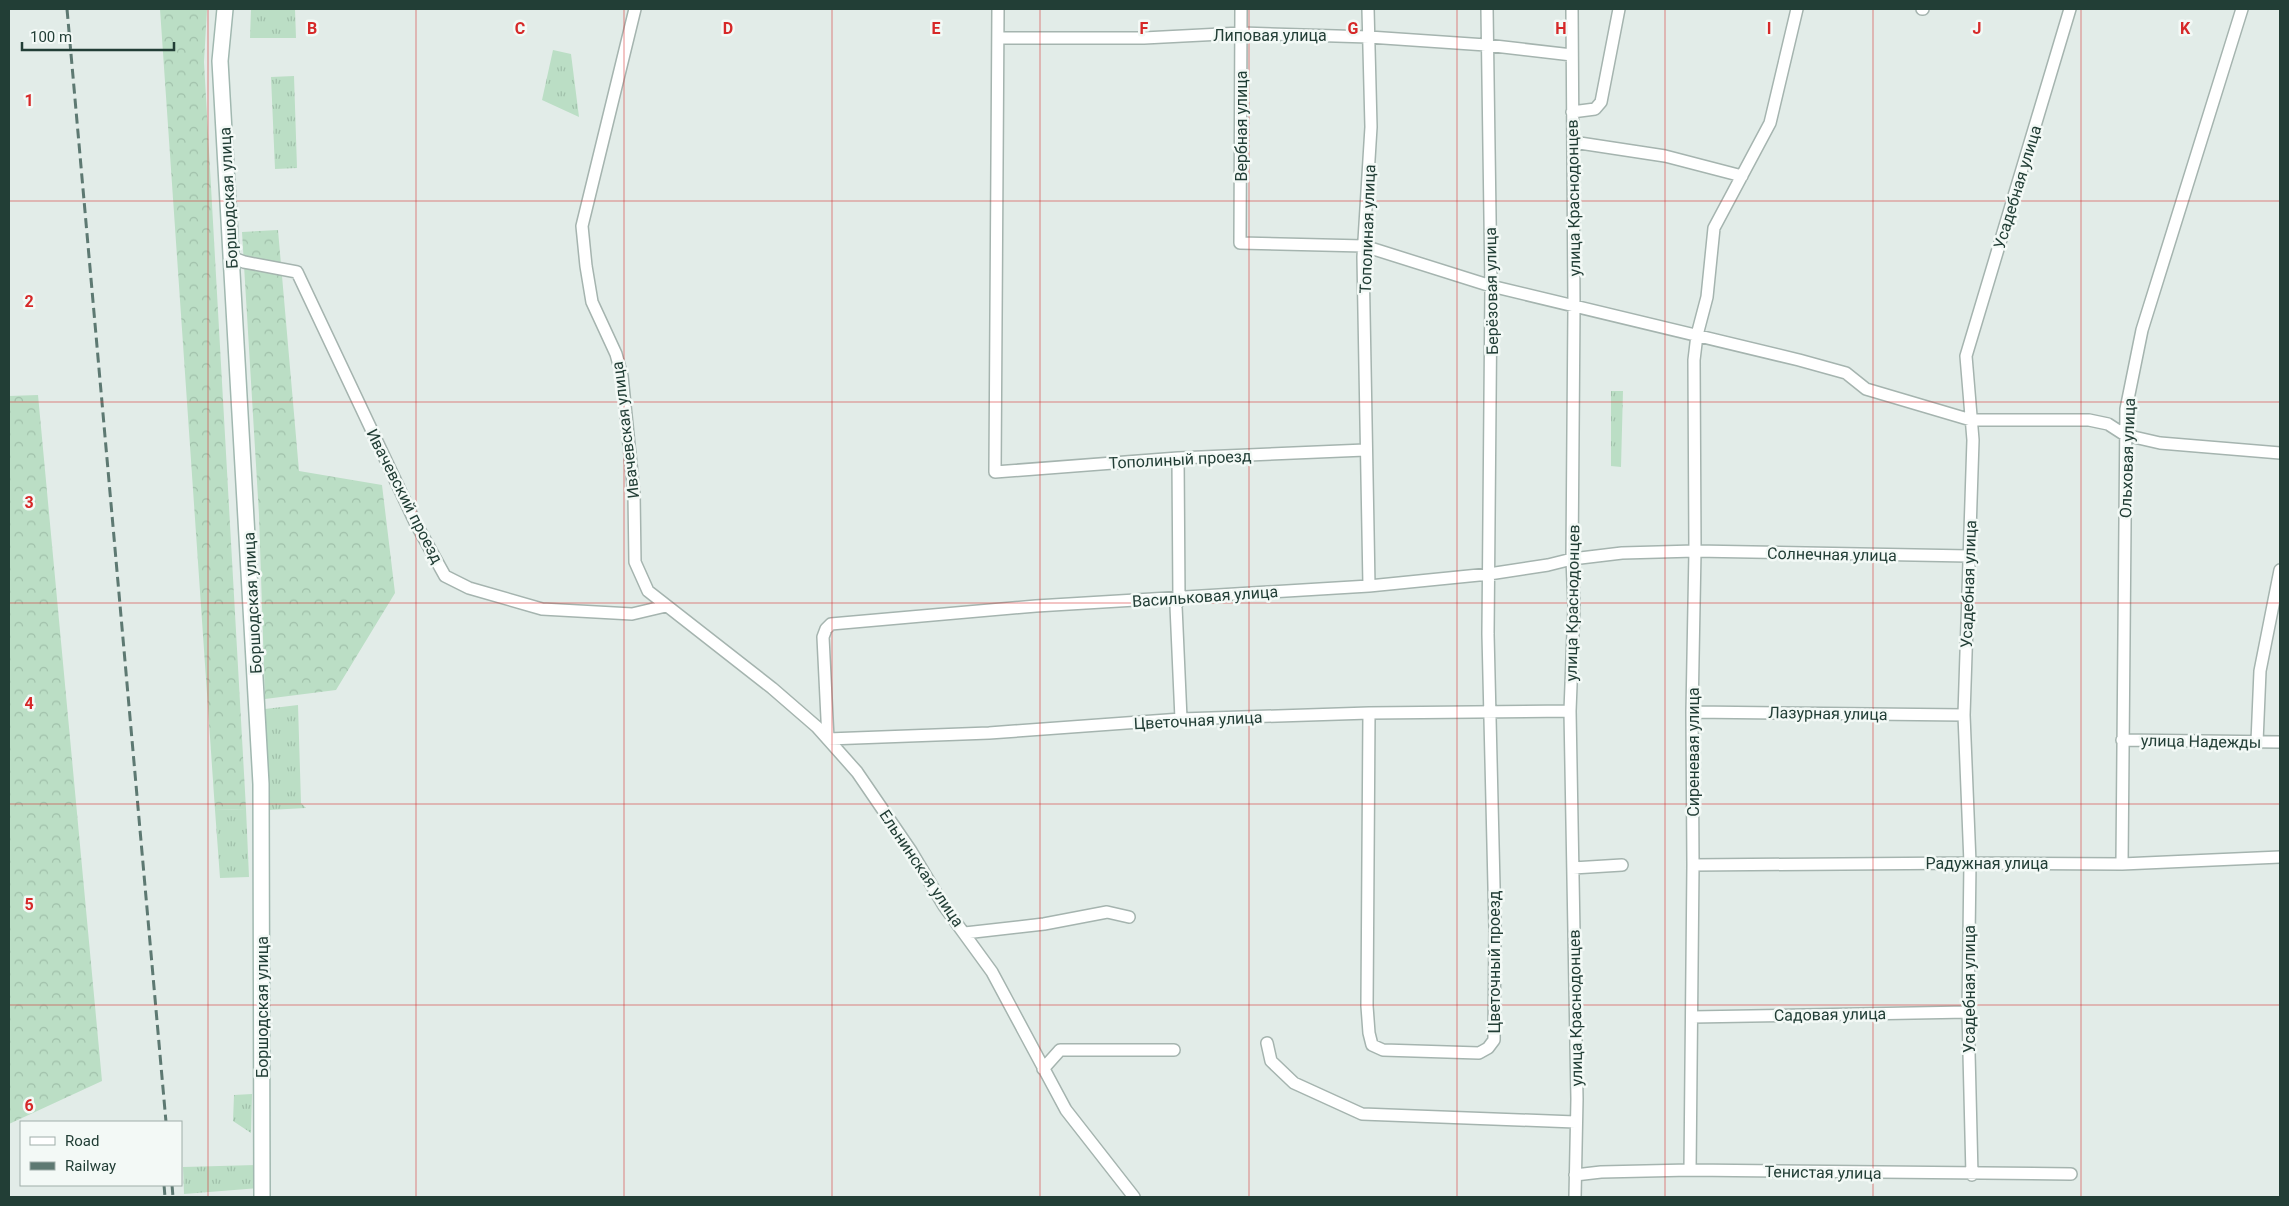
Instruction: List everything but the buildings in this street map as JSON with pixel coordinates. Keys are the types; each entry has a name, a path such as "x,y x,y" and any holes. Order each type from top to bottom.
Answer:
{"street":[{"name":"Боршодская улица","path":"225,9 220,60 261,784 262,1197"},
{"name":"Ивачевская улица","path":"635,9 582,226 592,302 616,354 622,376 634,494 635,562 648,592"},
{"path":"998,9 998,38"},
{"name":"Вербная улица","path":"1241,9 1240,243 1364,246"},
{"name":"Тополиная улица","path":"1368,9 1371,127 1364,246 1369,586"},
{"name":"Берёзовая улица","path":"1487,9 1486,45 1491,286 1489,574"},
{"name":"улица Краснодонцев","path":"1572,9 1574,307 1572,559 1574,606 1570,711 1577,1099 1575,1122 1575,1197"},
{"path":"1572,112 1595,109 1601,102 1619,9"},
{"name":"Сиреневая улица","path":"1690,1170 1694,865 1692,712 1696,551 1693,385 1697,335 1707,297 1714,228 1770,122 1797,9"},
{"name":"Усадебная улица","path":"1972,1175 1968,1012 1970,863 1964,715 1973,440 1966,356 2070,9"},
{"name":"Ольховая улица","path":"2122,864 2126,409 2142,330 2242,9"},
{"name":"Липовая улица","path":"998,38 1144,38 1241,33 1369,37 1486,45 1572,55"},
{"name":"Тополиный проезд","path":"998,38 996,472 1178,458 1366,450"},
{"path":"1573,142 1665,156 1742,176"},
{"path":"1364,246 1491,286 1846,373 1866,389 1971,420 2089,420 2108,424 2125,435 2160,443 2280,454"},
{"name":"Ивачевский проезд","path":"231,257 244,262 297,272 415,522 446,576 469,588 542,609 632,614 666,606"},
{"path":"1178,458 1179,598 1176,606 1182,719"},
{"name":"Васильковая улица","path":"828,739 823,637 826,629 831,624 1036,606 1369,586 1489,574 1548,565 1572,559 1622,553 1696,551"},
{"name":"Солнечная улица","path":"1696,551 1969,556"},
{"path":"2256,742 2260,671 2280,570"},
{"name":"Цветочный проезд","path":"1370,714 1368,1033 1372,1045 1383,1050 1479,1053 1488,1048 1494,1040 1495,928 1489,712 1489,574"},
{"name":"Ельнинская улица","path":"648,592 772,688 828,739 857,772 911,851 944,906 965,933 1000,987 1042,1069 1066,1110 1134,1197"},
{"name":"Цветочная улица","path":"828,739 989,733 1182,719 1570,711"},
{"name":"Лазурная улица","path":"1692,712 1964,715"},
{"name":"улица Надежды","path":"2122,740 2280,742"},
{"name":"Радужная улица","path":"1694,865 2122,864 2280,857"},
{"path":"1573,868 1622,865"},
{"path":"965,933 1044,924 1106,912 1129,917"},
{"name":"Садовая улица","path":"1692,1017 1968,1012"},
{"path":"1267,1043 1271,1061 1294,1083 1362,1114 1575,1122"},
{"path":"1042,1069 1060,1050 1174,1050"},
{"name":"Тенистая улица","path":"1575,1175 1601,1172 1690,1170 1972,1175 2071,1174"}],"green space":[{"path":"160,9 207,9 204,62 246,809 215,810"},
{"path":"251,9 295,9 296,38 250,38"},
{"path":"553,50 571,54 579,117 542,100"},
{"path":"294,76 297,168 275,169 271,77"},
{"path":"278,230 299,471 382,485 395,593 336,690 265,699 259,515 242,232"},
{"path":"1611,391 1623,391 1621,467 1611,466"},
{"path":"38,395 102,1081 9,1124 9,396"},
{"path":"298,705 301,803 306,808 269,810 265,709"},
{"path":"246,809 249,877 220,878 215,810"},
{"path":"252,1094 251,1133 233,1121 234,1095"},
{"path":"257,1165 258,1188 184,1194 183,1167"}],"railway":[{"path":"67,9 166,1121"},
{"path":"164,1186 165,1197"},
{"path":"172,1186 173,1197"}]}
